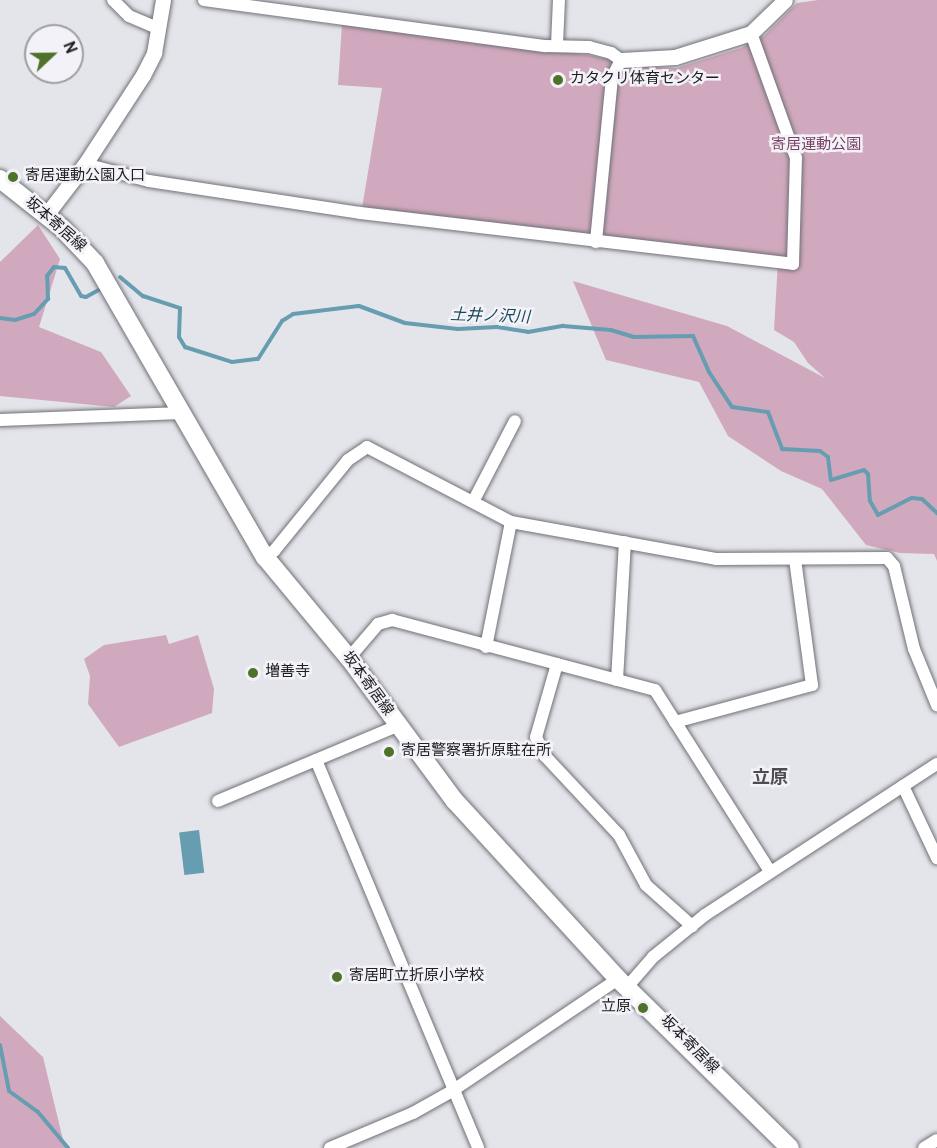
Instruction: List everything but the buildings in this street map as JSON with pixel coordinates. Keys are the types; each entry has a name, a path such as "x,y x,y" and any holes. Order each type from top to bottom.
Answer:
{"main road":[{"name":"坂本寄居線","path":"0,179 46,215 95,263 265,557 349,658 397,726 455,801 623,983 790,1148"}],"street":[{"path":"113,0 129,16 159,29"},
{"path":"46,215 85,164 143,75 154,53 163,0"},
{"path":"204,0 557,45 589,47 621,60 675,57 751,33 785,0"},
{"path":"557,45 559,0"},
{"path":"85,164 149,181 596,242 793,264 796,158 751,33"},
{"path":"596,242 612,78 621,60"},
{"path":"0,420 182,413"},
{"path":"473,502 515,421"},
{"path":"265,557 274,551 362,448 367,447 511,522 716,559 887,558 894,566 914,649 937,705"},
{"path":"486,646 511,522"},
{"path":"617,680 625,542"},
{"path":"675,722 812,686 795,559"},
{"path":"349,658 378,624 392,620 655,690 770,871"},
{"path":"557,664 536,737 544,756 619,835 646,885 692,926"},
{"path":"218,801 397,726"},
{"path":"316,760 452,1091 478,1148"},
{"path":"330,1148 413,1113 452,1091 623,983 692,926 770,871 937,764"},
{"path":"903,786 937,858"},
{"path":"924,1148 937,1140"}],"green space":[{"name":"寄居運動公園","path":"818,0 937,0 937,561 934,554 900,553 866,545 822,489 781,471 728,436 699,382 606,360 573,281 727,326 825,378 808,363 794,342 774,330 778,261 362,208 382,88 338,85 342,24 589,55 646,67 677,68 741,48 764,36 797,3"},
{"path":"38,225 60,259 39,327 101,352 131,396 114,407 0,396 0,262"},
{"path":"166,635 169,644 198,635 214,689 212,713 119,747 88,704 90,676 84,659 104,645"},
{"path":"0,1016 43,1057 65,1148 0,1148"}],"water":[{"path":"199,830 204,873 184,875 179,832"}],"waterway":[{"name":"土井ノ沢川","path":"0,318 15,320 34,314 48,299 47,276 54,267 65,268 81,296 86,297 102,288"},
{"name":"土井ノ沢川","path":"120,277 143,296 180,308 179,337 185,347 232,362 258,359 282,321 293,314 359,306 405,323 458,329 497,327 528,332 563,326 611,330 634,337 693,336 709,372 732,407 768,412 782,449 820,451 828,457 831,480 864,470 868,474 870,501 878,515 912,498 922,499 937,513"},
{"path":"0,1045 9,1091 38,1112 68,1148"}],"place":[{"name":"カタクリ体育センター","path":"558,80"},
{"name":"寄居運動公園入口","path":"13,177"},
{"name":"増善寺","path":"253,673"},
{"name":"寄居警察署折原駐在所","path":"389,752"},
{"name":"寄居町立折原小学校","path":"337,977"},
{"name":"立原","path":"643,1008"}],"district":[{"name":"立原","path":"770,779"}]}
